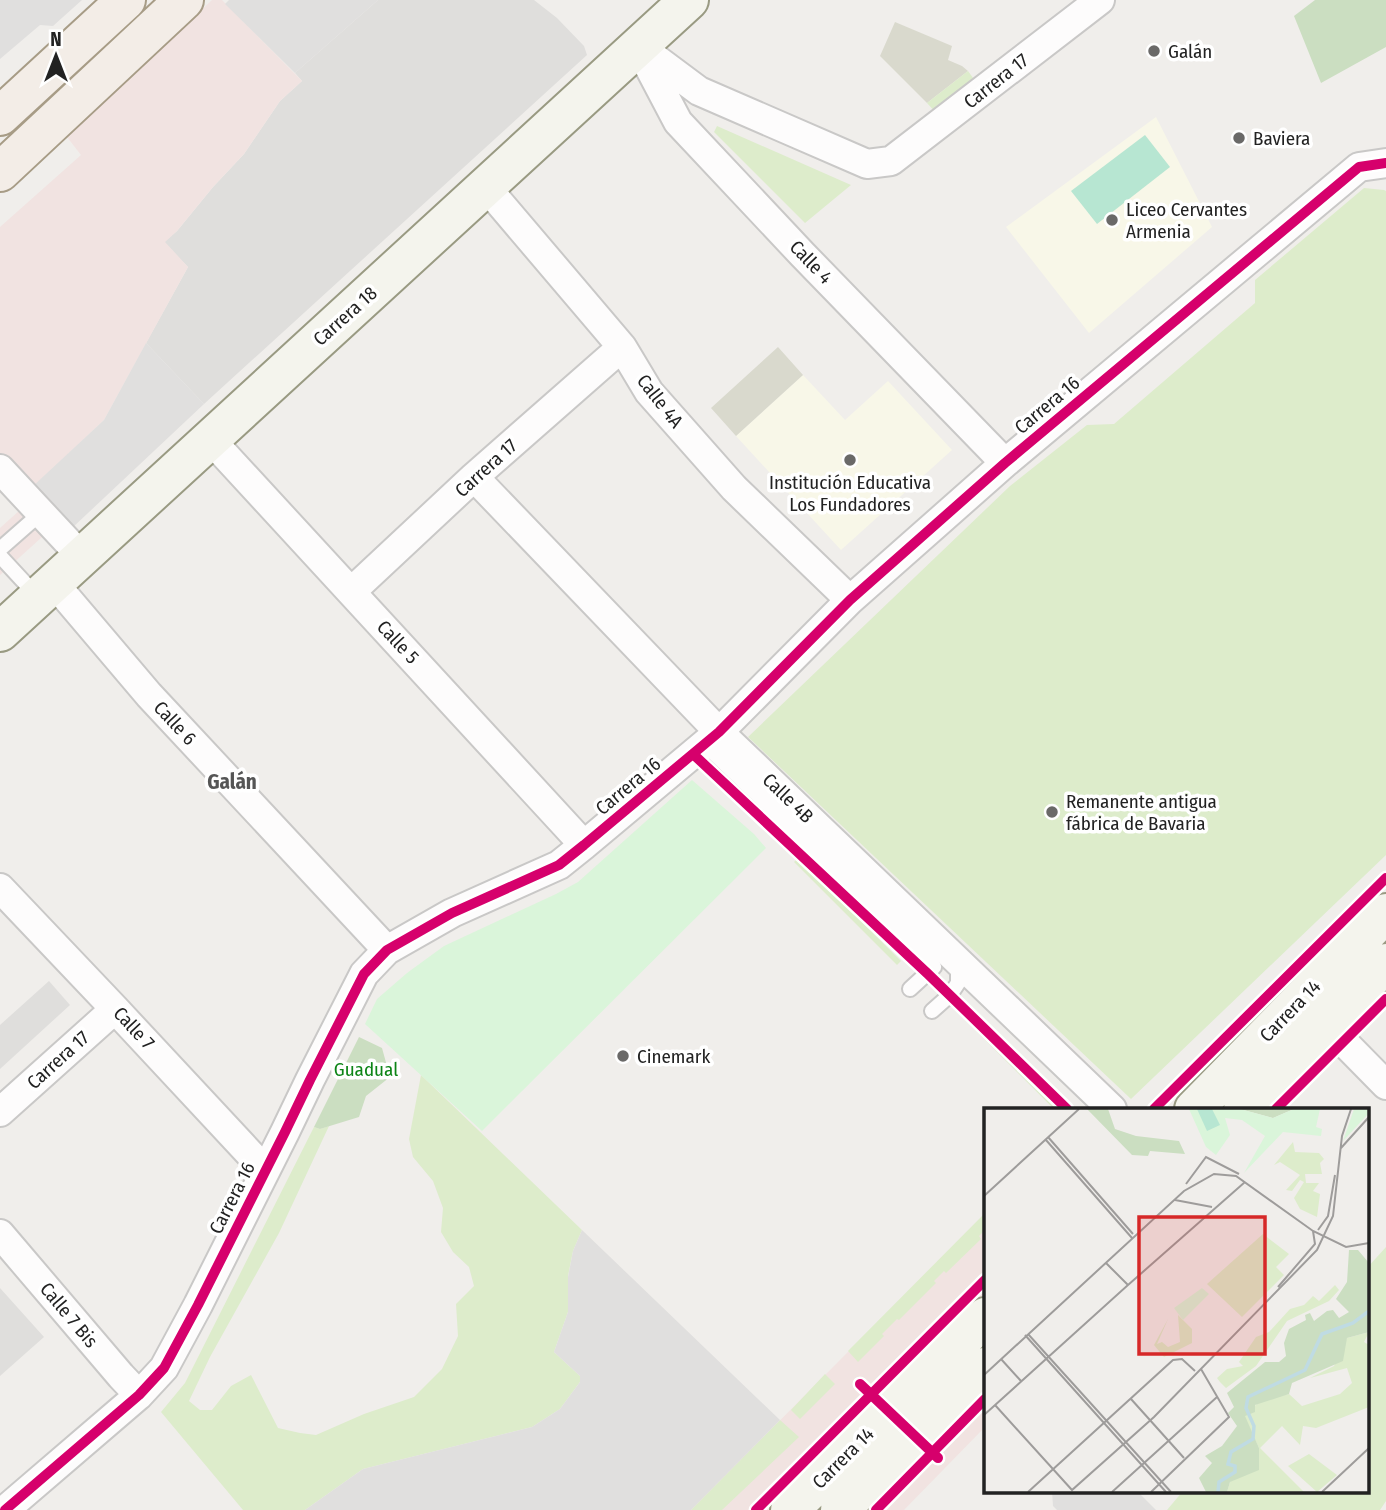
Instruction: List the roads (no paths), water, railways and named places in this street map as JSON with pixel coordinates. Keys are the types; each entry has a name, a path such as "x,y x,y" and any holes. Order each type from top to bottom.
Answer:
{"main road":[{"path":"1,115 126,0"},
{"path":"0,172 184,0"},
{"name":"Carrera 18","path":"0,632 689,0"},
{"name":"Carrera 14","path":"1195,1108 1386,913"},
{"name":"Carrera 14","path":"1244,1108 1386,963"},
{"name":"Carrera 14","path":"790,1510 984,1318"},
{"name":"Carrera 14","path":"840,1510 984,1368"}],"street":[{"name":"Carrera 17","path":"730,105 867,164 891,161 1100,0"},
{"path":"638,46 699,91 730,105"},
{"name":"Calle 4","path":"638,46 678,122 1005,463"},
{"path":"691,135 685,118 687,107 696,102 730,105"},
{"name":"Carrera 16","path":"5,1510 139,1395 164,1368 365,974 387,950 452,913 559,865 712,738 850,600 1005,463 1359,167 1385,162"},
{"name":"Calle 4A","path":"486,187 622,347 649,392 725,478 850,600"},
{"name":"Carrera 17","path":"352,591 474,477 622,347"},
{"name":"Calle 5","path":"211,440 584,845"},
{"path":"0,470 82,557"},
{"name":"Calle 4B","path":"474,477 712,738 958,960 1111,1108"},
{"name":"Calle 6","path":"46,590 149,695 387,950"},
{"name":"Calle 7","path":"0,888 265,1170"},
{"name":"Carrera 17","path":"0,1112 116,1009"},
{"path":"1325,1024 1386,1085"},
{"name":"Calle 7 Bis","path":"0,1234 139,1395"}],"lane":[{"path":"0,549 41,513"},
{"path":"0,556 46,590"},
{"path":"712,738 930,959 934,967 910,989"},
{"path":"932,1012 958,983 958,960"}],"place":[{"name":"Galán","path":"1154,51"},
{"name":"Baviera","path":"1239,138"},
{"name":"Liceo Cervantes Armenia","path":"1112,220"},
{"name":"Institución Educativa Los Fundadores","path":"850,460"},
{"name":"Remanente antigua fábrica de Bavaria","path":"1052,812"},
{"name":"Cinemark","path":"623,1056"}],"district":[{"name":"Galán","path":"232,782"}],"park label":[{"name":"Guadual","path":"366,1069"}]}
